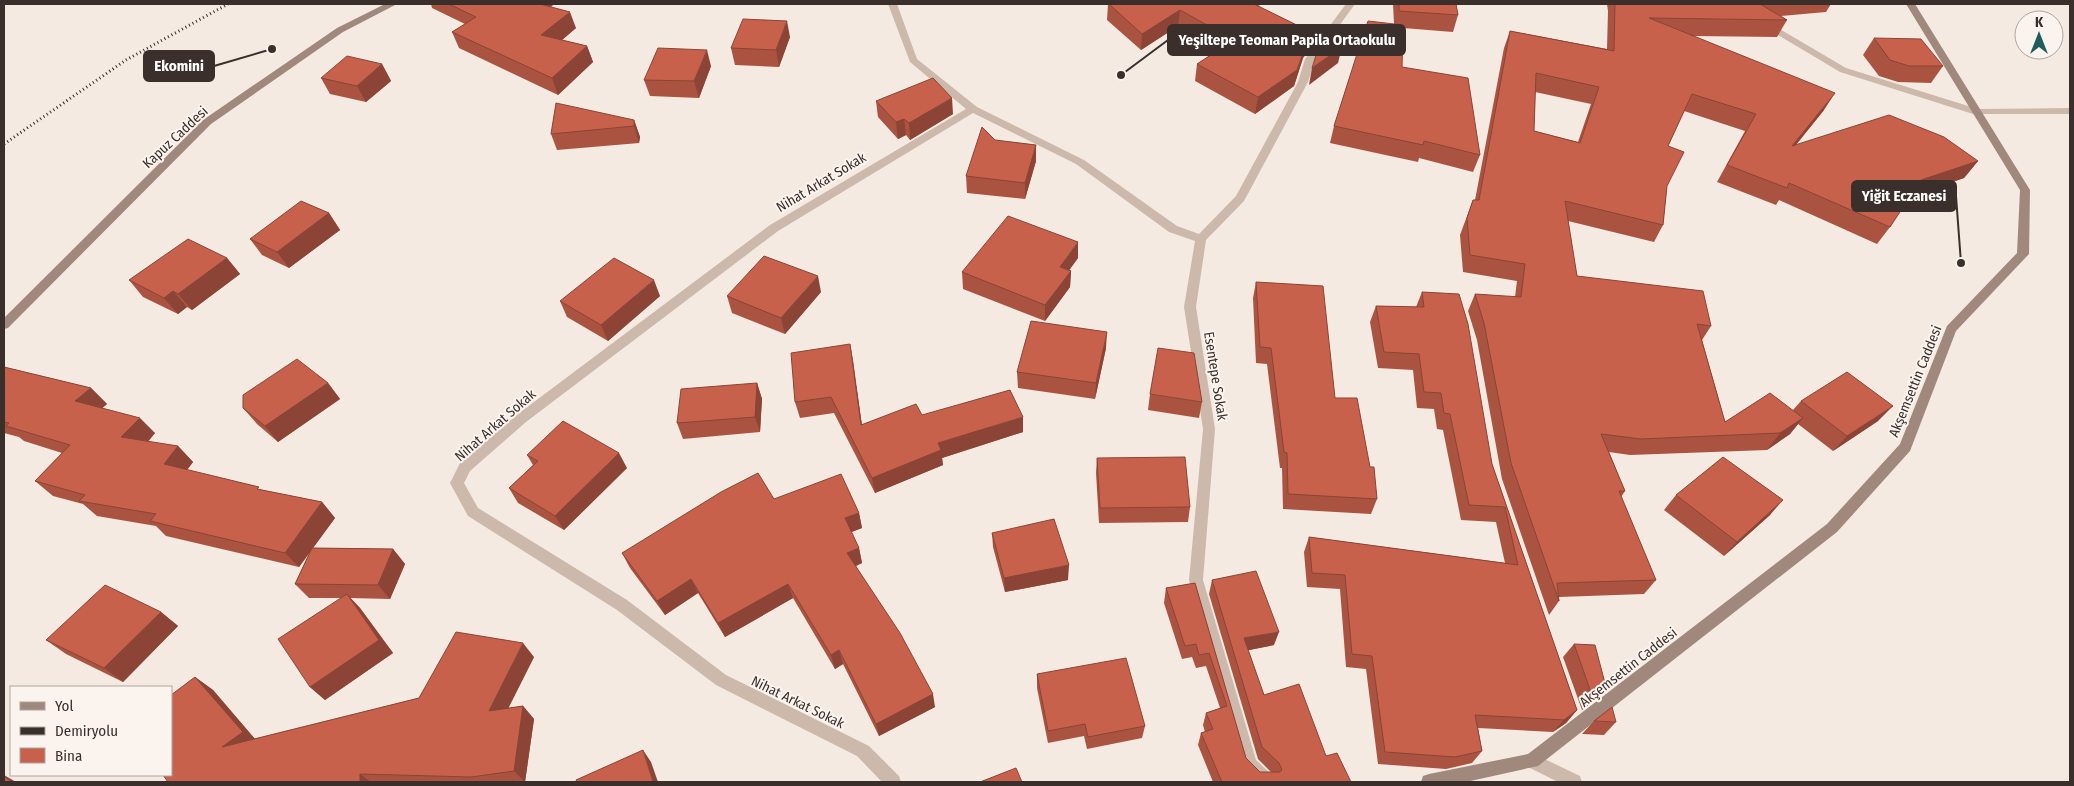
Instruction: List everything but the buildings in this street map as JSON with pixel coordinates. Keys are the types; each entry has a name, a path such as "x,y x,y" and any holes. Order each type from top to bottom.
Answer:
{"street":[{"name":"Kapuz Caddesi","path":"4,325 207,122 340,30 392,4"},
{"path":"892,4 913,60 973,109 1080,162 1173,229 1201,239 1240,198 1303,82 1310,59 1350,4"},
{"name":"Akşemsettin Caddesi","path":"1428,782 1532,761 1575,721 1832,528 1905,447 1951,329 2023,254 2025,190 1910,4"},
{"path":"1756,18 1844,70 1977,112 2070,111"},
{"name":"Nihat Arkat Sokak","path":"893,782 863,751 721,680 622,605 473,512 457,483 465,467 522,418 774,228 973,109"},
{"name":"Esentepe Sokak","path":"1201,239 1190,307 1210,430 1196,580 1249,765 1267,782"},
{"path":"1532,761 1574,782"}],"railway":[{"path":"4,144 126,60 228,4"}],"place":[{"name":"Ekomini","path":"272,49"},
{"name":"Yeşiltepe Teoman Papila Ortaokulu","path":"1121,75"},
{"name":"Yiğit Eczanesi","path":"1961,263"}]}
